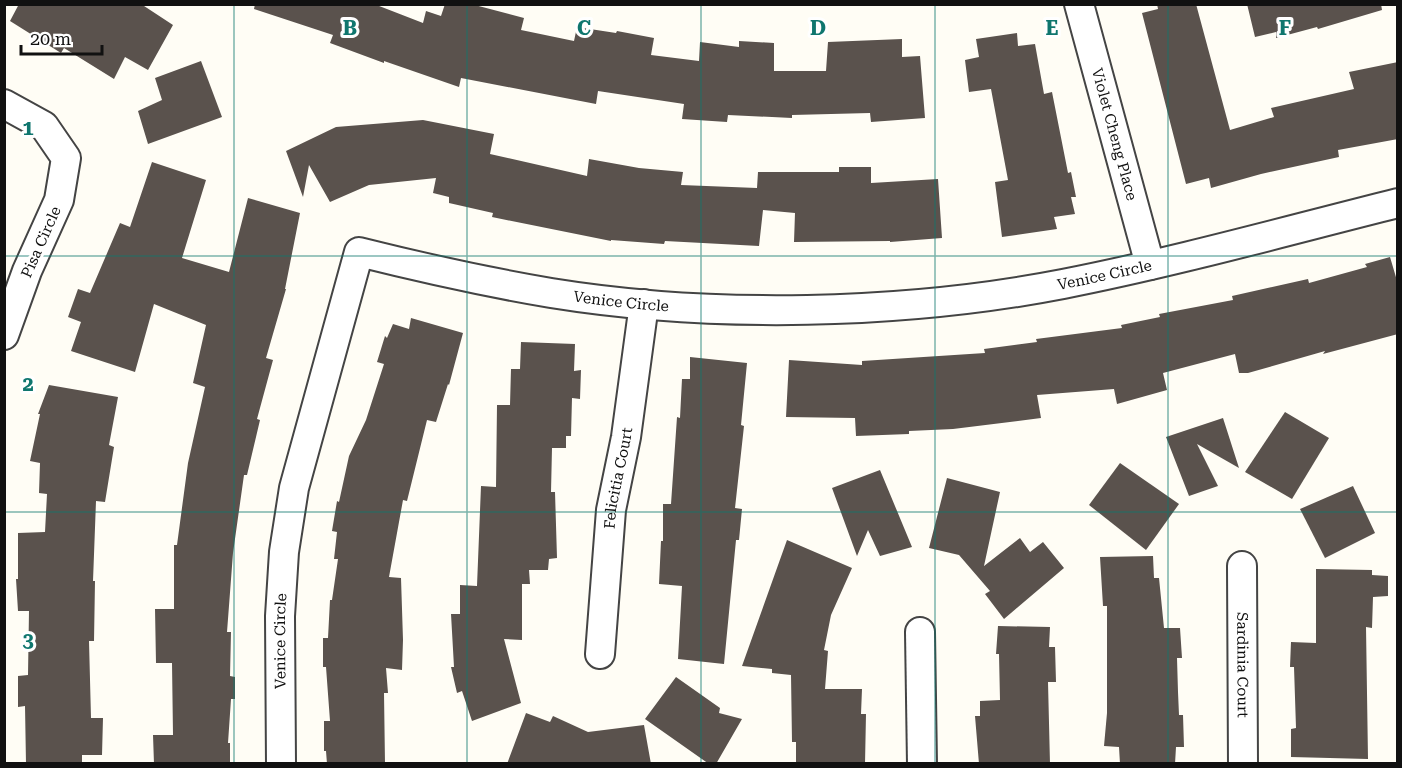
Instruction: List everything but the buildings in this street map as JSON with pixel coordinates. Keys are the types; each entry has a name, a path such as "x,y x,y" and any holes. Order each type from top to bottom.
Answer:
{"street":[{"name":"Violet Cheng Place","path":"1080,4 1150,265"},
{"name":"Pisa Circle","path":"4,104 44,126 66,158 59,200 27,271 4,335"},
{"name":"Venice Circle","path":"281,764 280,616 284,552 294,488 359,252 454,276 543,292 644,304 773,310 868,308 965,299 1061,285 1398,203"},
{"name":"Felicitia Court","path":"600,654 611,510 626,437 644,304"},
{"name":"Sardinia Court","path":"1242,566 1243,764"},
{"path":"920,632 922,764"}]}
